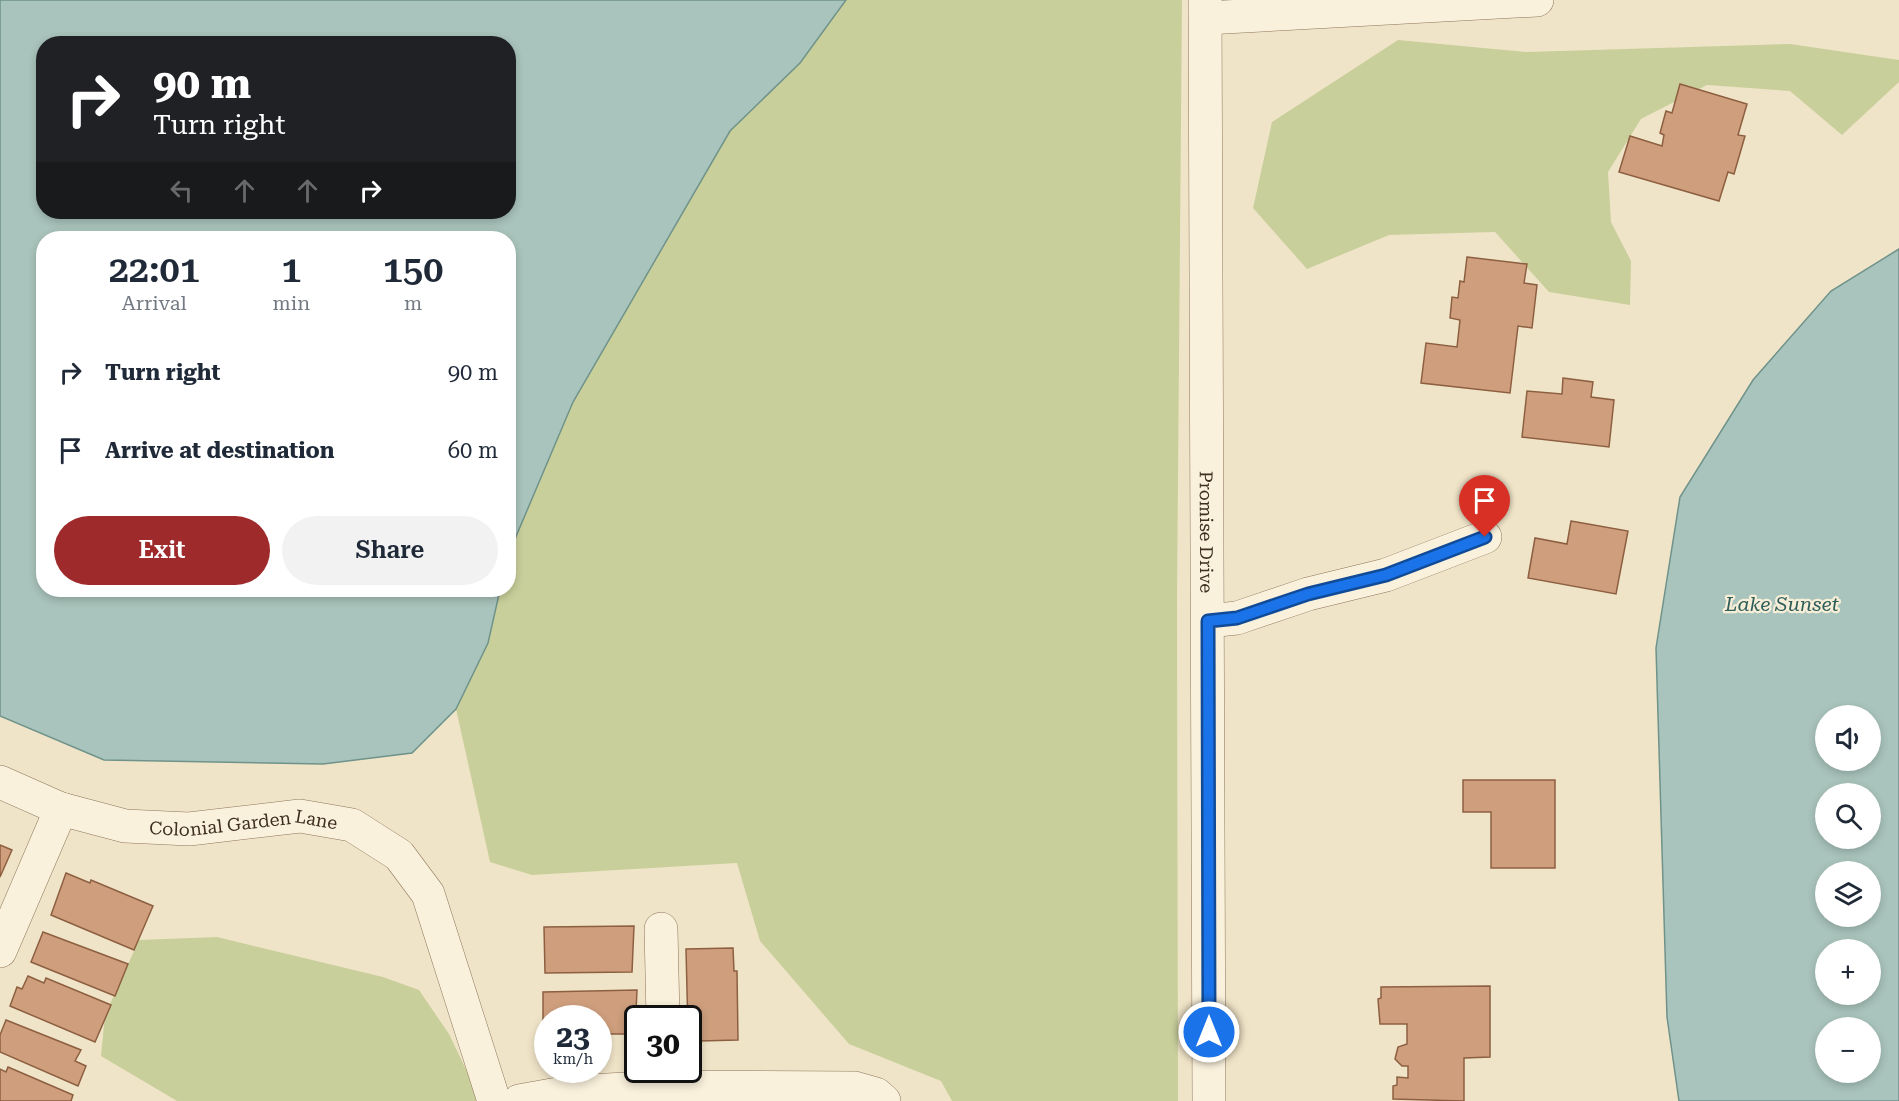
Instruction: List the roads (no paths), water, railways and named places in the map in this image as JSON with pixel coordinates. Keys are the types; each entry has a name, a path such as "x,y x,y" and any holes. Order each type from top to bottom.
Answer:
{"street":[{"path":"1205,9 1537,0"},
{"name":"Promise Drive","path":"1205,9 1209,1101"},
{"path":"1208,621 1237,618 1308,594 1386,575 1485,537"},
{"name":"Colonial Garden Lane","path":"0,782 61,809 125,826 189,829 300,816 352,825 399,855 428,894 494,1101"},
{"path":"0,951 61,809"},
{"path":"661,929 663,1005"},
{"path":"702,1080 855,1088 876,1094 884,1101"},
{"path":"519,1101 630,1083"}],"water":[{"path":"0,0 846,0 800,63 730,131 573,402 516,536 516,231 36,231 36,597 498,597 488,643 456,709 412,753 323,764 104,760 0,716"},
{"name":"Lake Sunset","path":"1899,249 1899,1101 1679,1101 1667,1017 1656,648 1680,497 1753,380 1831,291"}]}
